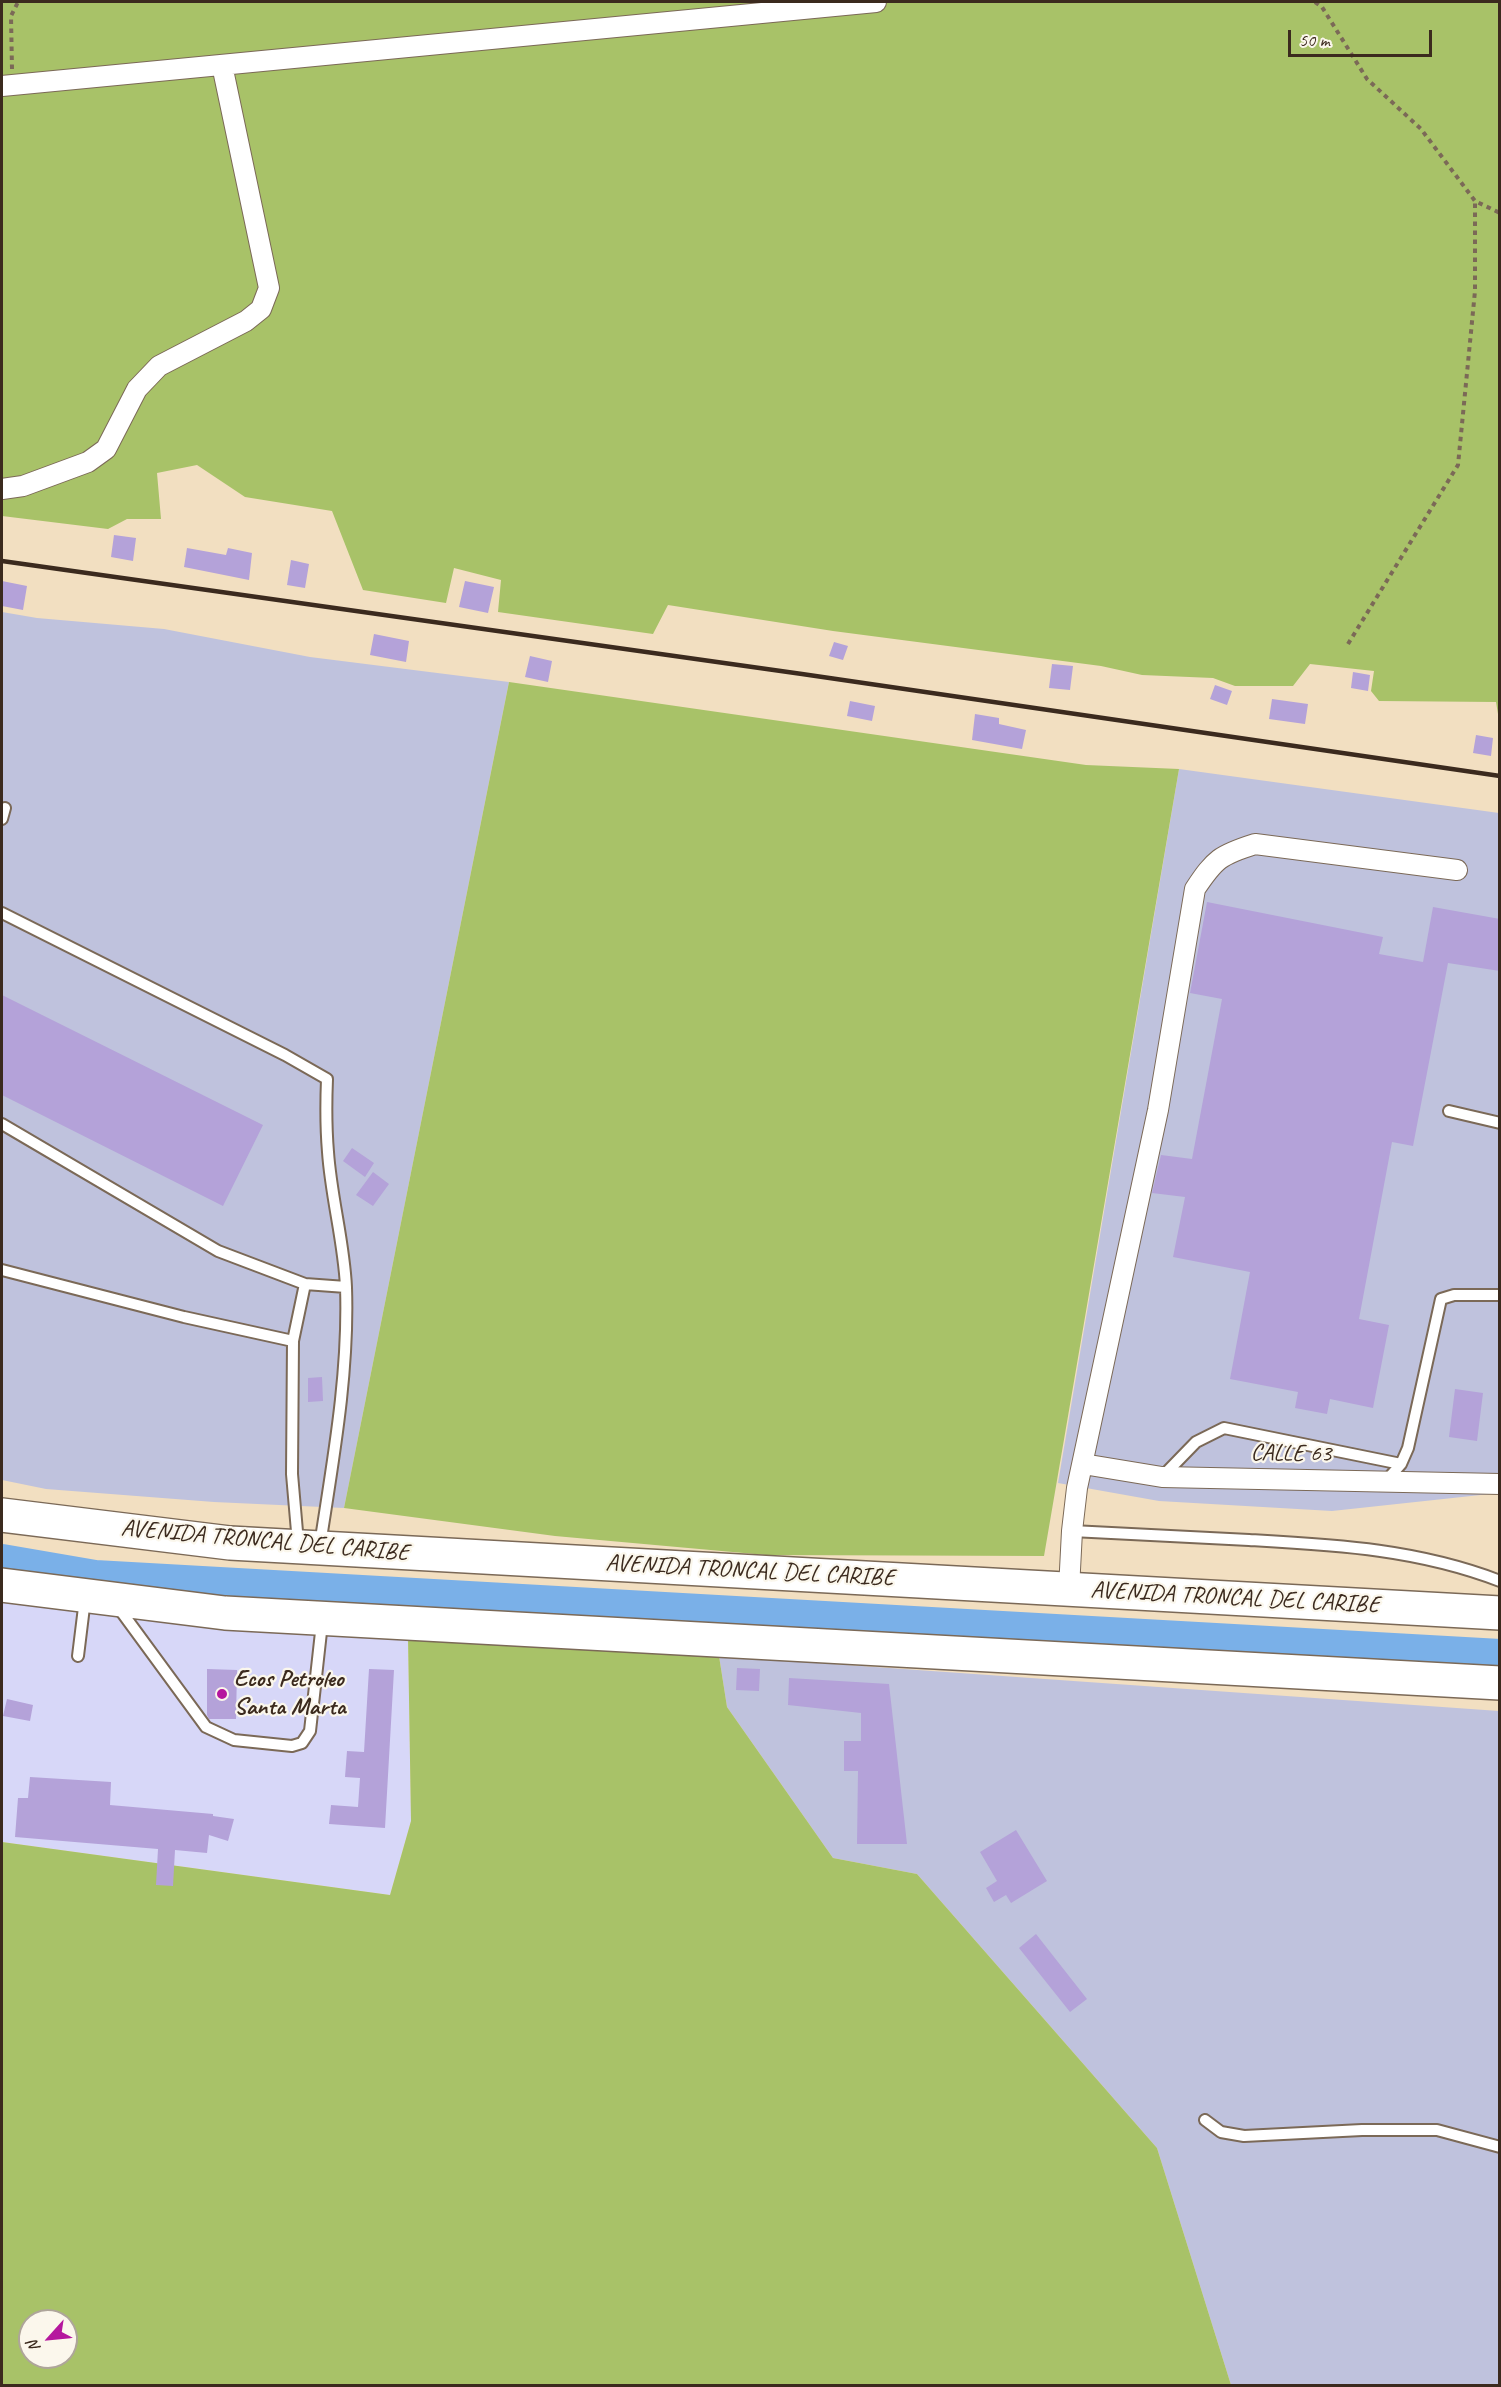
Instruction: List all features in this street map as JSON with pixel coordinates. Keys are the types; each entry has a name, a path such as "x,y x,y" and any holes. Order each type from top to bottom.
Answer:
{"highway":[{"name":"AVENIDA TRONCAL DEL CARIBE","path":"2,1515 231,1543 1500,1613"},
{"path":"2,1586 225,1613 1500,1683"}],"street":[{"path":"7,85 876,2"},
{"path":"2,489 23,486 88,462 106,449 137,389 159,366 246,321 261,309 269,288 222,65"},
{"path":"1069,1589 1077,1488 1158,1110 1195,889 1211,864 1228,852 1255,844 1457,870"},
{"name":"CALLE 63","path":"1083,1464 1162,1478 1500,1484"}],"lane":[{"path":"2,913 285,1055 327,1079 328,1153 346,1287 343,1384 309,1547"},
{"path":"1449,1111 1500,1123"},
{"path":"2,1124 218,1251 305,1284 346,1287"},
{"path":"2,1270 184,1317 293,1341"},
{"path":"305,1284 293,1341 292,1474 309,1547"},
{"path":"1386,1481 1401,1464 1408,1448 1441,1299 1454,1295 1500,1296"},
{"path":"1162,1478 1196,1442 1224,1428 1401,1464"},
{"path":"1072,1531 1351,1546 1411,1556 1475,1572 1500,1581"},
{"path":"99,1598 206,1727 234,1740 292,1746 302,1743 310,1731 323,1618"},
{"path":"78,1656 99,1598"},
{"path":"1205,2120 1221,2132 1244,2136 1362,2130 1437,2130 1500,2147"}],"path":[{"path":"7,85 11,16 18,2"},
{"path":"1315,2 1322,7 1367,79 1421,129 1474,201 1500,213"},
{"path":"1348,644 1458,465 1475,291 1474,201"}],"shaded area":[{"path":"2,612 37,618 164,629 310,657 509,682 344,1508 214,1502 46,1489 2,1480"},
{"path":"1179,769 1499,813 1499,1493 1332,1511 1159,1501 1058,1483"},
{"path":"2,1601 408,1637 411,1821 390,1895 2,1842"},
{"path":"719,1656 1499,1711 1499,2385 1231,2385 1157,2148 917,1874 833,1858 727,1707"}],"green space":[{"path":"2,2 1499,2 1499,720 1496,702 1379,701 1371,691 1374,671 1310,664 1293,686 1235,686 1213,678 1142,675 1101,666 833,631 668,605 653,634 498,612 501,580 454,568 446,603 363,590 332,511 245,497 197,465 157,473 161,519 127,519 108,529 2,516"},
{"path":"509,682 1086,765 1179,769 1044,1556 766,1555 555,1536 344,1508"},
{"path":"408,1637 719,1656 727,1707 833,1858 917,1874 1157,2148 1231,2385 2,2385 2,1842 390,1895 411,1821"}],"building":[{"path":"114,535 136,538 133,561 111,557"},
{"path":"187,548 226,555 228,548 252,553 249,580 184,567"},
{"path":"291,560 309,564 305,588 287,585"},
{"path":"2,581 27,586 23,610 2,606"},
{"path":"465,581 494,587 488,613 459,607"},
{"path":"374,634 409,641 406,662 370,655"},
{"path":"834,642 848,646 843,660 829,656"},
{"path":"530,656 552,661 548,682 525,677"},
{"path":"1052,664 1073,666 1070,690 1049,688"},
{"path":"1353,672 1370,675 1368,691 1351,688"},
{"path":"1215,685 1232,691 1227,705 1210,699"},
{"path":"1272,699 1308,704 1305,724 1269,719"},
{"path":"850,701 875,706 872,721 847,716"},
{"path":"975,714 999,718 999,724 1026,730 1022,749 972,740"},
{"path":"1476,735 1493,738 1491,756 1473,753"},
{"path":"1207,902 1383,937 1379,954 1423,962 1433,907 1500,919 1500,971 1448,963 1413,1146 1392,1142 1359,1319 1389,1325 1373,1408 1330,1399 1327,1414 1295,1408 1298,1392 1230,1379 1250,1272 1173,1257 1185,1197 1152,1193 1161,1155 1192,1159 1222,999 1190,993"},
{"path":"2,995 263,1125 223,1206 2,1095"},
{"path":"352,1148 374,1163 365,1177 343,1161"},
{"path":"373,1172 389,1184 373,1206 356,1195"},
{"path":"322,1377 323,1401 308,1402 308,1378"},
{"path":"1455,1389 1483,1393 1477,1441 1449,1437"},
{"path":"737,1668 760,1669 759,1691 736,1690"},
{"name":"Ecos Petroleo Santa Marta","path":"207,1669 237,1670 236,1719 209,1719 207,1715"},
{"path":"369,1669 394,1670 385,1828 329,1824 331,1805 358,1807 360,1778 345,1777 347,1751 364,1752"},
{"path":"789,1678 889,1684 907,1844 857,1844 858,1771 844,1771 844,1741 861,1741 861,1713 788,1705"},
{"path":"7,1699 33,1705 30,1721 3,1716"},
{"path":"30,1777 111,1782 110,1805 213,1814 213,1816 234,1819 228,1841 209,1835 207,1853 175,1850 173,1886 156,1885 158,1849 15,1837 18,1798 28,1798"},
{"path":"1016,1830 1047,1881 1011,1903 1006,1895 994,1902 986,1888 997,1881 980,1852"},
{"path":"1036,1934 1087,1999 1070,2012 1019,1948"}],"waterway":[{"path":"2,1561 95,1577 1500,1656"}],"railway":[{"path":"2,561 802,674 1500,776"}],"place":[{"name":"Ecos Petroleo Santa Marta","path":"222,1694"}]}
